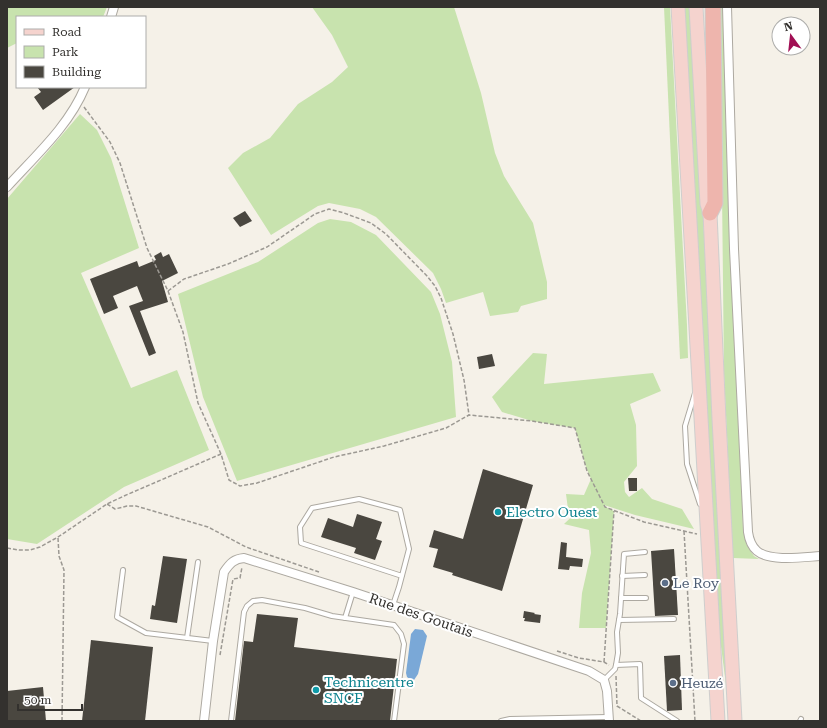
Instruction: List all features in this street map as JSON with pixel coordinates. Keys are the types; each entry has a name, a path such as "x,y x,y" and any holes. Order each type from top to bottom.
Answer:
{"highway":[{"path":"710,213 715,203 713,7"}],"main road":[{"path":"678,7 718,721"},
{"path":"696,7 707,204 710,213 719,419 736,717"}],"street":[{"path":"727,7 734,249 748,532 750,542 754,549 765,556 784,558 820,556"},
{"path":"7,187 62,125 80,100 85,88"},
{"path":"204,721 213,641 224,572 229,564 240,559"},
{"name":"Rue des Goutais","path":"240,559 353,592 589,671 604,680"},
{"path":"712,612 719,651 724,721"},
{"path":"604,680 607,691 608,719"}],"lane":[{"path":"393,606 402,576 409,549 400,510 359,499 312,508 300,527 301,543 402,576"},
{"path":"604,680 615,667 618,653 617,632 624,554 645,552"},
{"path":"187,638 198,562"},
{"path":"123,570 117,617 146,633 213,641"},
{"path":"622,576 645,575"},
{"path":"345,618 353,592"},
{"path":"621,598 646,598"},
{"path":"231,721 244,612 247,606 253,601 262,600 305,608 332,616 394,625 401,634 404,644 394,721"},
{"path":"619,620 674,619"},
{"path":"615,667 640,664 641,698 677,721"},
{"path":"501,721 510,719 608,719"}],"path":[{"path":"80,100 110,142 120,163 147,248 168,291 183,332 198,404 221,454 229,480 240,486 257,483 334,457 384,446 446,428 469,415 532,421 575,428 587,471 606,507 644,522 684,531 707,531"},
{"path":"168,291 184,279 228,264 267,247 315,214 329,209 371,223 386,234 435,286 441,298 453,334 464,380 469,415"},
{"path":"7,548 30,550 40,547 58,537 107,504 221,454"},
{"path":"107,504 115,509 136,506 208,527 246,547 325,574"},
{"path":"604,662 614,511"},
{"path":"684,531 696,721"},
{"path":"58,537 58,556 64,570 62,721"},
{"path":"220,656 233,579 240,578 240,559 246,547"}],"green space":[{"path":"7,7 107,7 103,16 16,16 16,44 7,48"},
{"path":"312,7 454,7 481,93 495,153 504,176 533,223 547,282 547,299 521,306 518,312 490,316 483,292 446,303 433,273 376,217 360,209 329,203 318,206 271,235 228,168 243,153 270,138 298,104 332,82 348,67 332,35"},
{"path":"664,7 670,7 687,325 688,358 680,359"},
{"path":"684,7 692,7 729,708 719,631"},
{"path":"720,7 725,7 736,374 743,530 747,546 754,556 759,559 733,558 724,374"},
{"path":"80,114 97,130 111,158 139,248 81,273 131,388 177,370 209,450 124,487 37,544 7,539 7,199"},
{"path":"330,219 351,222 376,235 431,292 440,314 452,362 456,417 237,481 203,397 178,294 258,262 318,223"},
{"path":"533,353 547,354 544,384 653,373 661,391 630,404 636,425 637,466 624,482 625,492 629,497 642,488 652,499 682,509 694,529 635,515 604,505 614,511 606,628 579,628 582,593 591,553 589,530 564,524 581,508 568,509 566,494 584,495 591,479 575,428 532,421 502,412 492,397"}],"water":[{"path":"415,629 423,630 427,636 418,674 414,680 411,680 407,677 406,673 411,634"}],"building":[{"path":"38,88 74,88 43,110 34,97 41,92"},
{"path":"245,211 252,221 240,227 233,218"},
{"path":"161,252 163,257 169,254 178,273 162,281 168,302 140,311 156,353 149,356 129,306 143,301 137,286 113,296 118,308 104,314 90,279 137,261 139,267 156,260 154,256"},
{"path":"492,354 495,366 479,369 477,357"},
{"name":"Electro Ouest","path":"483,469 533,485 502,591 452,575 453,573 433,567 438,549 429,547 434,530 463,539"},
{"path":"628,478 637,478 637,491 629,491"},
{"path":"357,514 382,522 376,539 382,541 375,560 354,553 356,548 321,537 328,518 353,527"},
{"path":"561,542 567,543 566,557 583,559 582,567 570,566 569,570 558,569"},
{"name":"Le Roy","path":"674,549 678,615 655,616 651,551"},
{"path":"163,556 187,559 177,623 150,619 152,605 155,606"},
{"path":"524,611 541,615 540,623 524,621"},
{"name":"Technicentre SNCF","path":"257,614 298,618 294,647 397,659 390,721 235,721 244,641 253,642"},
{"path":"91,640 153,647 145,721 82,721"},
{"name":"Heuzé","path":"680,655 682,710 667,711 664,656"},
{"path":"43,687 46,721 7,721 7,691"}],"place":[{"name":"Electro Ouest","path":"498,512"},
{"name":"Le Roy","path":"665,583"},
{"name":"Heuzé","path":"673,683"},
{"name":"Technicentre SNCF","path":"316,690"}]}
